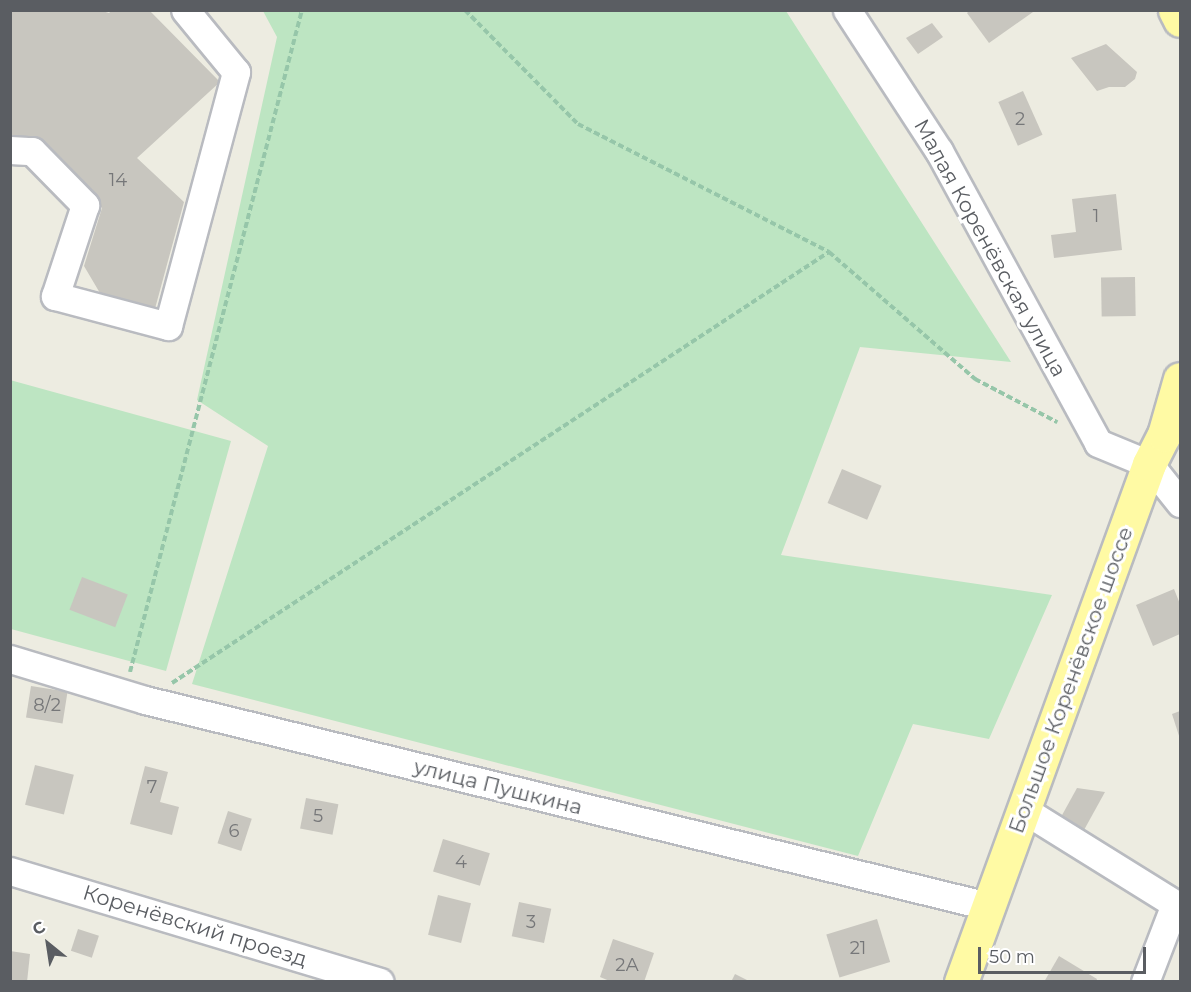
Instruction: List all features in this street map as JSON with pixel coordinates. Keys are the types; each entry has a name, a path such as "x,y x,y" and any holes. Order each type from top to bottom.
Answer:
{"main road":[{"path":"1175,10 1180,20"},
{"name":"Большое Коренёвское шоссе","path":"961,981 1149,464 1164,435 1180,379"}],"street":[{"path":"10,150 32,151 84,205 55,296 168,326 236,72 185,10"},
{"name":"Малая Коренёвская улица","path":"847,10 939,151 1098,443"},
{"path":"1098,443 1149,464 1180,503"},
{"name":"улица Пушкина","path":"10,659 134,698 988,906"},
{"path":"1024,810 1175,904 1145,981"},
{"name":"Коренёвский проезд","path":"10,871 381,981"}],"path":[{"path":"134,698 302,10"},
{"path":"465,10 578,124 829,252 975,379 1098,443"},
{"path":"134,698 829,252"}],"green space":[{"path":"263,11 786,11 1011,362 860,347 781,555 1052,595 989,739 913,724 858,856 192,684 268,446 197,400 277,37"},
{"path":"10,380 231,441 166,671 11,629"}],"building":[{"path":"10,10 99,10 109,13 112,10 149,10 220,82 137,158 184,202 153,316 107,305 84,266 102,208 39,142 10,137"},
{"path":"970,10 1032,10 1033,12 989,43 967,13"},
{"path":"932,23 943,37 918,54 906,38"},
{"path":"1106,44 1137,72 1135,79 1125,87 1109,87 1097,91 1071,58"},
{"path":"1023,91 1043,135 1018,146 998,102"},
{"path":"1116,194 1122,250 1054,258 1051,235 1076,232 1072,199"},
{"path":"1135,277 1136,316 1102,317 1101,278"},
{"path":"842,469 882,486 867,520 828,503"},
{"path":"82,577 128,595 115,627 69,610"},
{"path":"1174,589 1180,604 1180,634 1153,646 1136,605"},
{"path":"31,686 68,692 63,723 26,718"},
{"path":"1180,711 1180,739 1172,714"},
{"path":"35,765 74,775 64,814 25,805"},
{"path":"145,766 168,772 160,802 179,807 172,835 130,824"},
{"path":"1077,788 1105,792 1084,830 1061,817"},
{"path":"306,798 338,804 332,835 300,828"},
{"path":"228,811 252,819 241,851 217,843"},
{"path":"443,839 490,853 480,886 433,872"},
{"path":"438,895 471,903 461,943 428,935"},
{"path":"519,902 551,909 544,943 512,936"},
{"path":"877,919 890,962 839,978 826,934"},
{"path":"78,929 99,936 92,958 71,951"},
{"path":"613,939 654,953 644,982 612,982 600,977"},
{"path":"10,951 30,954 27,982 10,982"},
{"path":"1059,956 1097,979 1096,982 1044,982"},
{"path":"735,974 751,982 731,982"}]}
